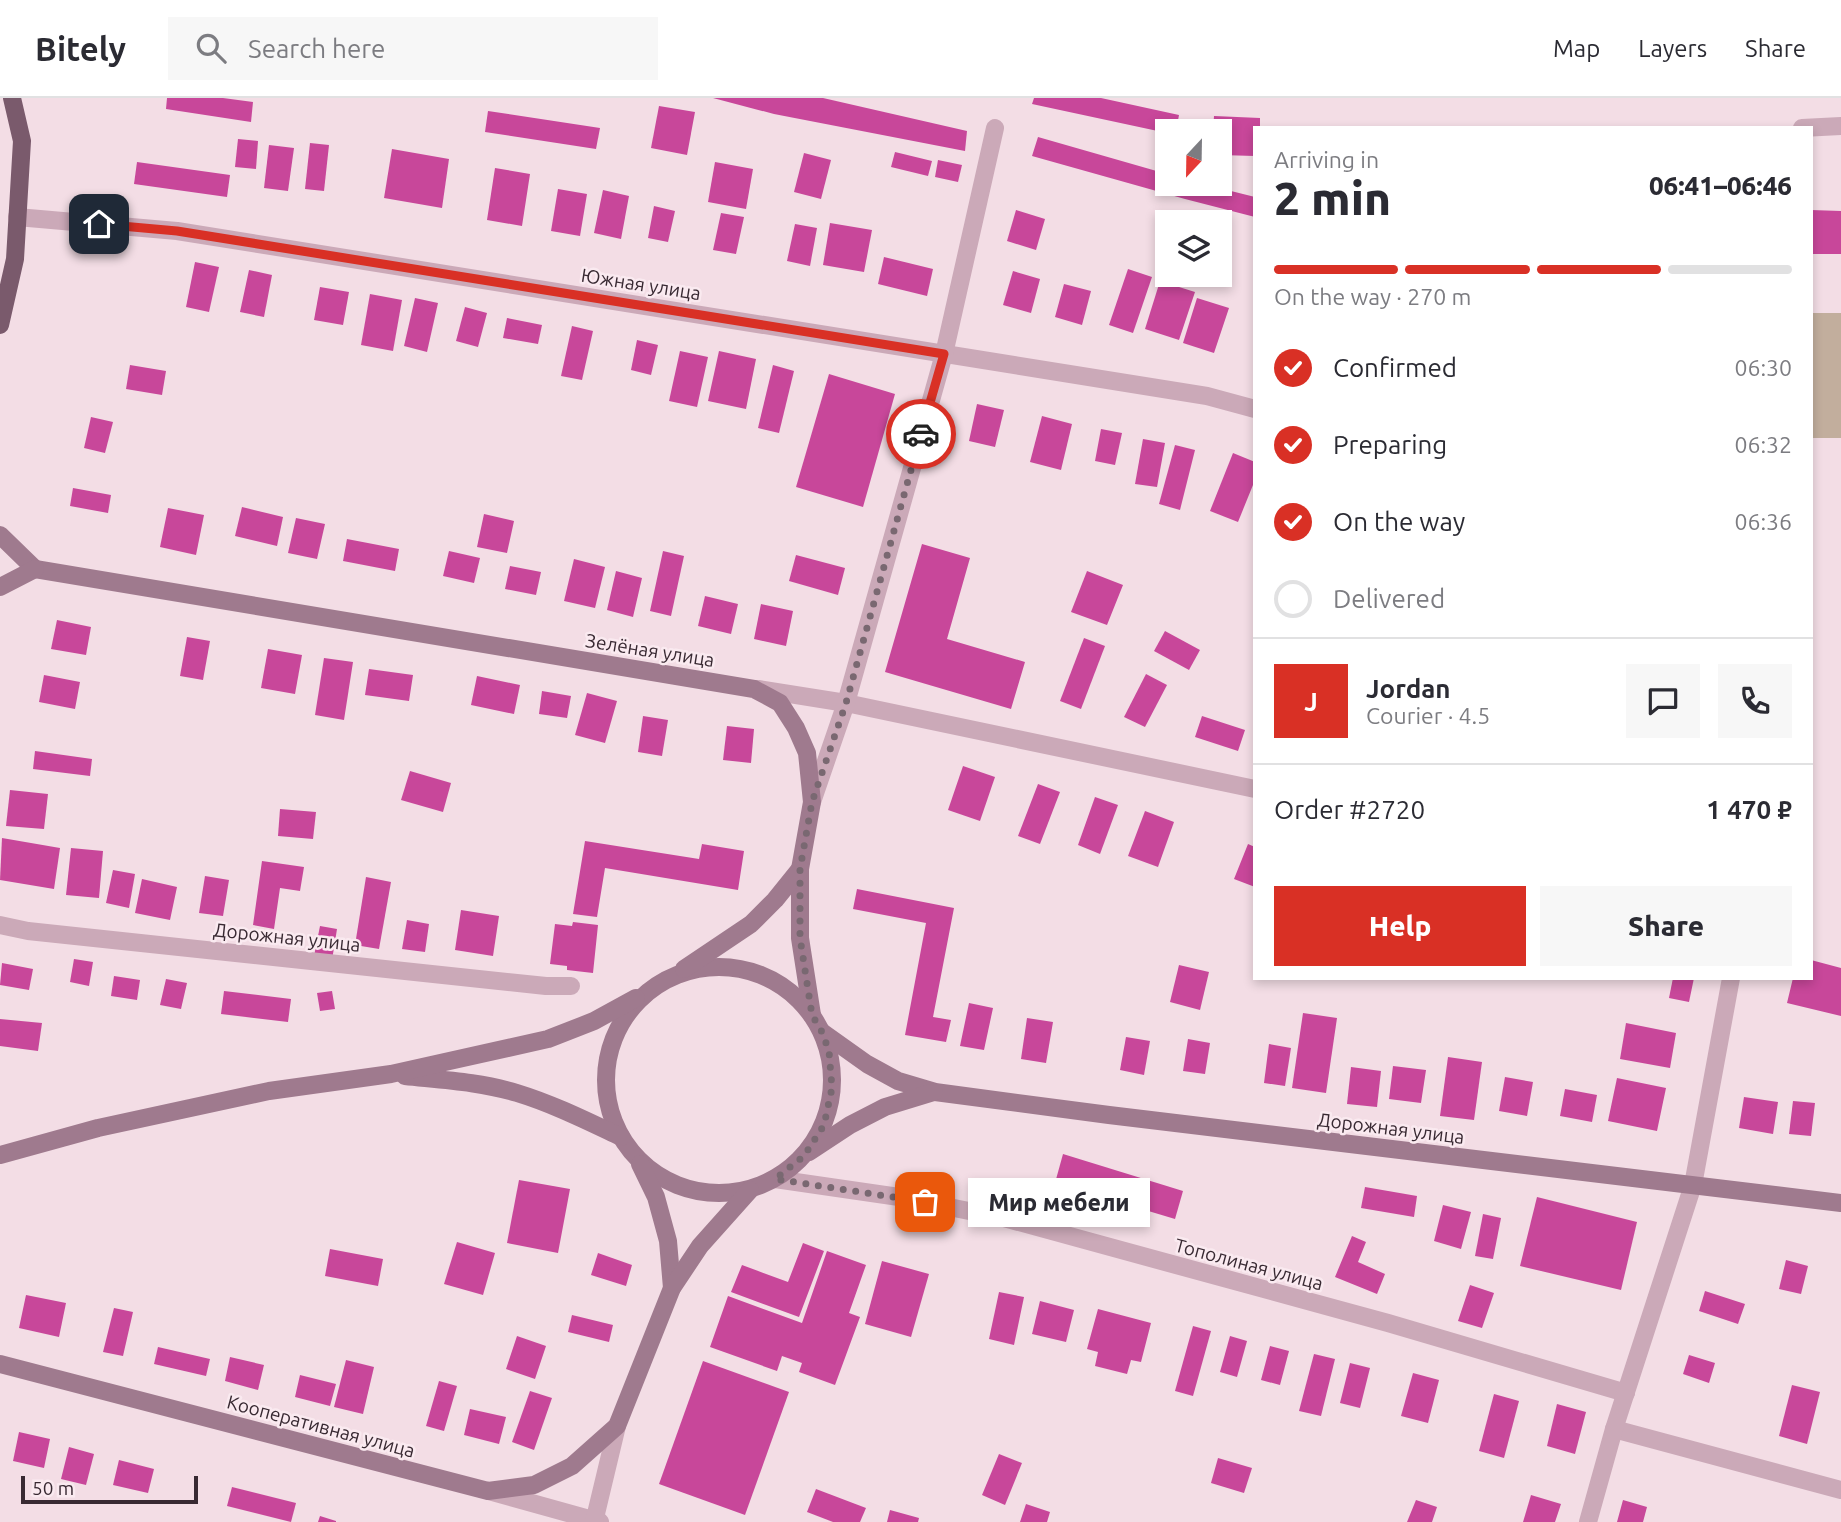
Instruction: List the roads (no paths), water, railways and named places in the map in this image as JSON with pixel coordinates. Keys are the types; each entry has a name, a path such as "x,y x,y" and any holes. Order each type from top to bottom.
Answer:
{"main road":[{"path":"0,325 15,259 22,141 12,98"},
{"path":"0,535 35,569 0,587"},
{"name":"Зелёная улица","path":"35,569 754,689"},
{"path":"754,689 780,703 796,728 807,753 812,802 800,869 800,938 812,1015"},
{"path":"0,1155 97,1128 269,1091 391,1074 548,1039 594,1021 675,976 751,924 800,869"},
{"path":"675,976 702,968 728,967 754,972 778,984 799,1000 812,1015 829,1051 832,1088 824,1125 804,1156"},
{"path":"650,990 630,1009 616,1033 607,1058 605,1086 610,1113 621,1138 636,1158 656,1197 668,1241 672,1288"},
{"path":"822,1032 867,1064 898,1081 935,1092"},
{"path":"391,1074 476,1083 516,1092 554,1106 621,1138"},
{"path":"636,1158 660,1178 689,1189 719,1194 750,1189 775,1179 850,1125 885,1107 935,1092"},
{"name":"Дорожная улица","path":"935,1092 1841,1203"},
{"path":"617,1426 672,1288 700,1246 750,1189"},
{"name":"Кооперативная улица","path":"0,1364 488,1491 534,1485 572,1466 617,1426"}],"street":[{"path":"1813,127 1841,126"},
{"path":"812,802 846,703 944,354 995,128"},
{"name":"Южная улица","path":"17,217 177,231 1208,396 1253,408"},
{"name":"Зелёная улица","path":"754,689 846,703 1253,789"},
{"name":"Дорожная улица","path":"0,925 28,931 546,986 571,986"},
{"path":"1588,1522 1614,1429 1693,1185 1731,980"},
{"name":"Тополиная улица","path":"775,1179 899,1197 1004,1218 1388,1323 1626,1393"},
{"path":"488,1491 596,1521 617,1426"},
{"path":"1614,1429 1841,1490"}],"place":[{"name":"Мир мебели","path":"925,1202"}]}
